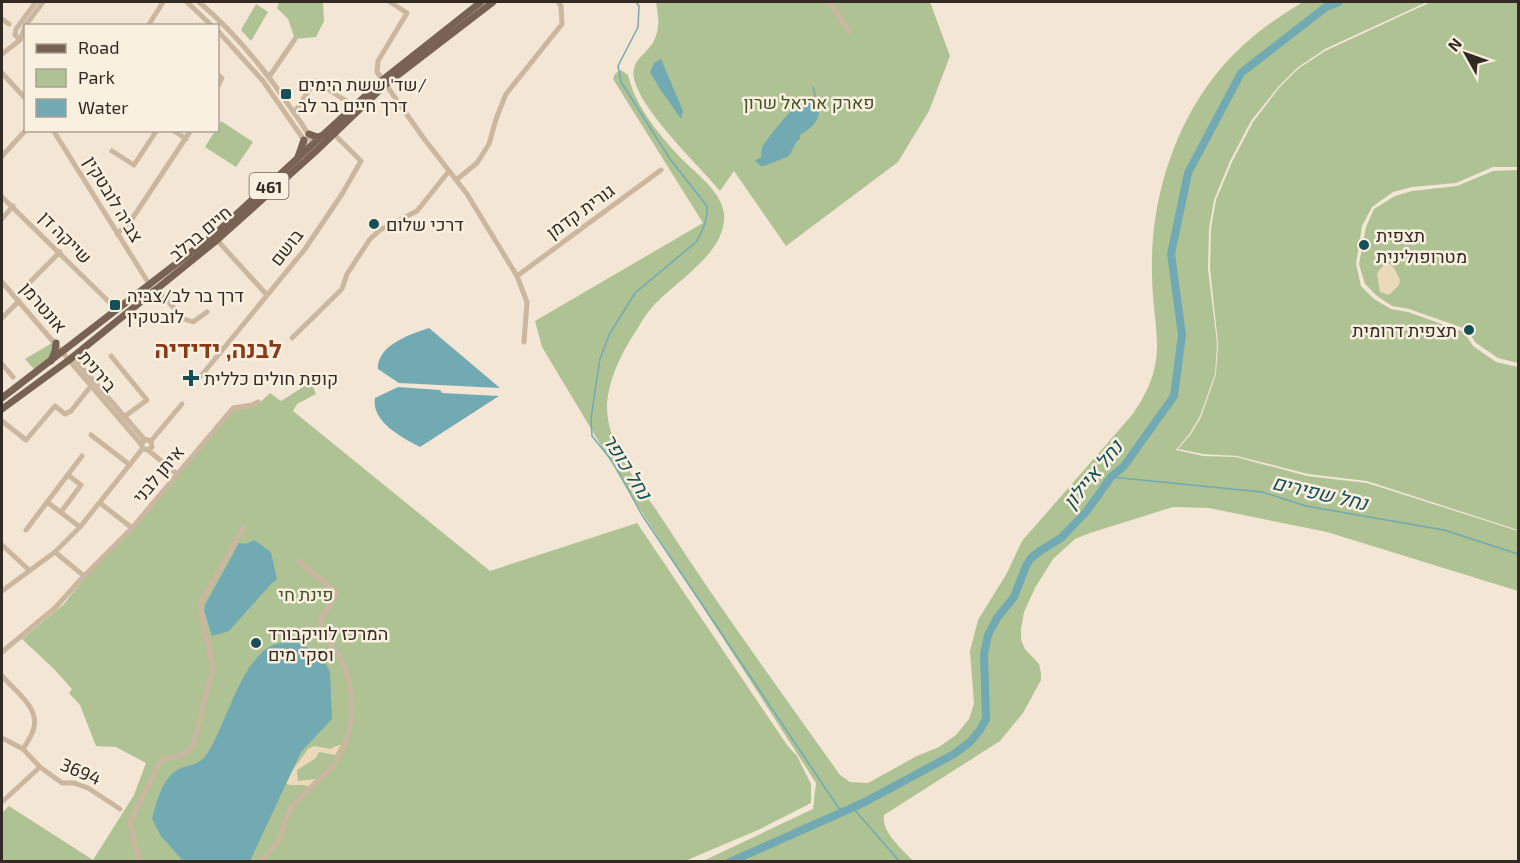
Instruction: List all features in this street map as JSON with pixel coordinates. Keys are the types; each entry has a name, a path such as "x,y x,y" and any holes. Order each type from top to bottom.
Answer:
{"main road":[{"name":"חיים ברלב","path":"384,83 391,73 481,2"},
{"name":"חיים ברלב","path":"214,239 297,160 330,134 384,83 493,2"},
{"path":"297,160 306,137 330,134"},
{"name":"חיים ברלב","path":"2,410 70,358 214,239 313,148"},
{"name":"חיים ברלב","path":"2,398 154,288"},
{"path":"51,361 56,343"}],"street":[{"path":"26,24 37,2"},
{"path":"149,24 163,2"},
{"path":"188,2 210,24"},
{"path":"199,2 247,48 294,113 306,137"},
{"path":"390,2 407,14 376,65 377,72 467,194 517,276 527,302 524,342"},
{"path":"456,180 477,163 489,144 506,94 562,24 561,6 558,2"},
{"path":"830,2 849,31"},
{"path":"2,19 9,24"},
{"path":"2,54 20,40 24,29"},
{"path":"219,32 263,81 313,148"},
{"path":"263,81 295,39"},
{"path":"376,65 382,72 391,73"},
{"path":"2,73 24,97"},
{"path":"294,113 315,81 351,104"},
{"path":"2,156 24,132"},
{"name":"צביה לובטקין","path":"54,132 117,234 154,288 184,319 193,322 207,312"},
{"path":"112,151 134,165 156,132"},
{"path":"176,132 186,139"},
{"path":"117,234 132,219 190,132"},
{"name":"בושם","path":"201,376 305,249 361,161 330,134"},
{"name":"גורית קדמן","path":"517,276 661,170"},
{"path":"292,338 342,289 346,274 370,239 417,211 449,171"},
{"name":"שייקה דן","path":"2,197 108,301"},
{"path":"2,219 13,206"},
{"path":"214,239 267,295"},
{"path":"2,318 60,252"},
{"name":"אונטרמן","path":"2,282 63,352"},
{"name":"בירנית","path":"63,352 122,419"},
{"path":"111,356 147,400 122,419"},
{"name":"בירנית","path":"70,358 91,386 146,445 178,473"},
{"path":"2,364 13,377"},
{"path":"2,421 26,440 55,406 65,414 91,386"},
{"name":"איתן לבני","path":"2,652 55,608 132,528 232,408 258,402"},
{"path":"2,591 55,552 80,527 182,404"},
{"path":"91,435 130,465"},
{"path":"26,530 82,456"},
{"path":"61,512 81,485 68,475"},
{"path":"47,502 80,527"},
{"path":"100,503 132,528"},
{"path":"139,861 130,821 161,760 182,755 193,746 213,668 200,604 244,527"},
{"path":"2,545 29,570"},
{"path":"55,552 84,576"},
{"path":"259,861 274,848 284,819 292,807 334,763 347,740 351,726 352,700 348,677 341,658 326,637 321,625 323,616 336,593 299,561"},
{"path":"2,676 31,708 35,718 34,730 23,749"},
{"name":"3694","path":"2,738 23,749 40,767 62,783 74,783 88,788 120,809"},
{"path":"2,802 40,767"}],"green space":[{"path":"279,2 323,2 324,21 316,37 295,39 288,19 277,8"},
{"name":"פארק אריאל שרון","path":"656,2 930,2 950,56 929,111 898,162 786,246 734,171 720,191 667,132 641,96 635,81 634,68 652,44 657,32"},
{"path":"1303,2 1427,2 1325,49 1297,68 1278,87 1251,121 1230,161 1214,200 1209,229 1208,269 1217,343 1215,374 1200,416 1176,450 1203,456 1236,457 1307,476 1367,483 1518,531 1518,591 1327,532 1209,508 1173,507 1090,533 1075,539 1053,559 1035,588 1024,612 1021,640 1025,649 1039,664 1041,680 1023,713 1000,741 884,815 889,834 913,861 703,861 813,809 816,783 629,492 542,347 535,321 703,223 613,79 615,74 621,70 628,75 636,97 648,118 677,154 712,189 722,205 724,214 723,229 717,243 696,267 649,311 623,353 610,386 607,408 615,445 725,613 840,775 850,782 868,783 917,756 939,747 956,735 969,719 974,704 970,651 978,620 1007,573 1022,541 1132,415 1152,377 1157,345 1152,271 1156,212 1172,154 1183,127 1198,100 1234,54 1267,26"},
{"path":"1431,2 1518,2 1518,167 1493,167 1456,183 1412,187 1393,192 1372,207 1362,226 1356,264 1361,286 1374,299 1391,309 1408,312 1464,332 1473,346 1496,362 1518,367 1518,530 1367,481 1308,474 1237,456 1203,454 1178,449 1191,434 1201,417 1216,374 1218,343 1210,268 1211,229 1216,200 1232,162 1253,122 1279,88 1298,69 1325,51"},
{"path":"256,4 268,12 251,41 241,30"},
{"path":"221,121 253,142 236,167 205,147 214,132 219,132"},
{"path":"1518,170 1518,363 1498,358 1476,343 1466,329 1409,309 1392,306 1365,284 1359,264 1366,227 1374,209 1395,196 1412,191 1457,186 1493,171"},
{"path":"52,343 53,349 48,359 34,369 25,359"},
{"name":"פינת חי","path":"311,382 316,394 297,404 293,411 490,571 637,523 787,745 797,756 811,784 811,803 758,830 685,861 2,862 2,813 9,806 93,860 134,795 146,763 116,747 96,746 80,705 69,693 72,689 22,639 64,604 85,577 133,530 234,409 254,406 270,393 281,401"}],"shaded area":[{"path":"1385,264 1390,264 1394,268 1400,280 1399,285 1389,295 1380,292 1377,273"},
{"path":"341,745 335,755 319,752 316,758 297,770 298,781 316,779 308,787 286,783 308,749 314,746 330,749"}],"water":[{"path":"661,59 683,111 681,119 650,72 654,63"},
{"path":"806,97 819,102 820,108 816,122 800,135 800,139 789,156 761,166 755,161 761,157 764,144"},
{"path":"429,328 500,388 399,383 378,369 383,353 389,347 405,337"},
{"path":"398,387 440,390 442,393 499,396 420,447 383,422 375,407 375,398"},
{"path":"254,540 271,552 277,580 229,631 212,636 204,610 205,605 239,543 246,544"},
{"path":"286,642 302,643 325,663 330,672 332,719 301,752 250,861 183,861 161,836 152,819 162,788 177,770 202,760 214,742 249,668 269,647"}],"waterway":[{"name":"נחל כופר","path":"636,2 639,6 638,27 618,66 621,82 670,159 707,206 707,216 696,242 635,293 609,335 600,359 591,419 592,436 613,462 642,515 842,813"},
{"name":"נחל איילון","path":"730,862 865,802 954,754 970,742 980,730 986,719 984,654 988,635 997,618 1014,597 1026,566 1031,558 1061,538 1086,512 1111,477 1124,466 1174,396 1182,335 1171,254 1188,173 1241,73 1326,7 1339,2"},
{"path":"813,87 816,99"},
{"name":"נחל שפירים","path":"1111,477 1262,492 1306,506 1444,530 1518,554"},
{"path":"853,808 900,862"}],"place":[{"name":"שד' ששת הימים/ דרך חיים בר לב","path":"286,94"},
{"name":"דרכי שלום","path":"374,224"},
{"name":"תצפית מטרופולינית","path":"1364,245"},
{"name":"דרך בר לב/צביה לובטקין","path":"115,305"},
{"name":"תצפית דרומית","path":"1469,330"},
{"name":"קופת חולים כללית","path":"191,378"},
{"name":"המרכז לוויקבורד וסקי מים","path":"256,643"}],"district":[{"name":"לבנה, ידידיה","path":"218,348"}]}
